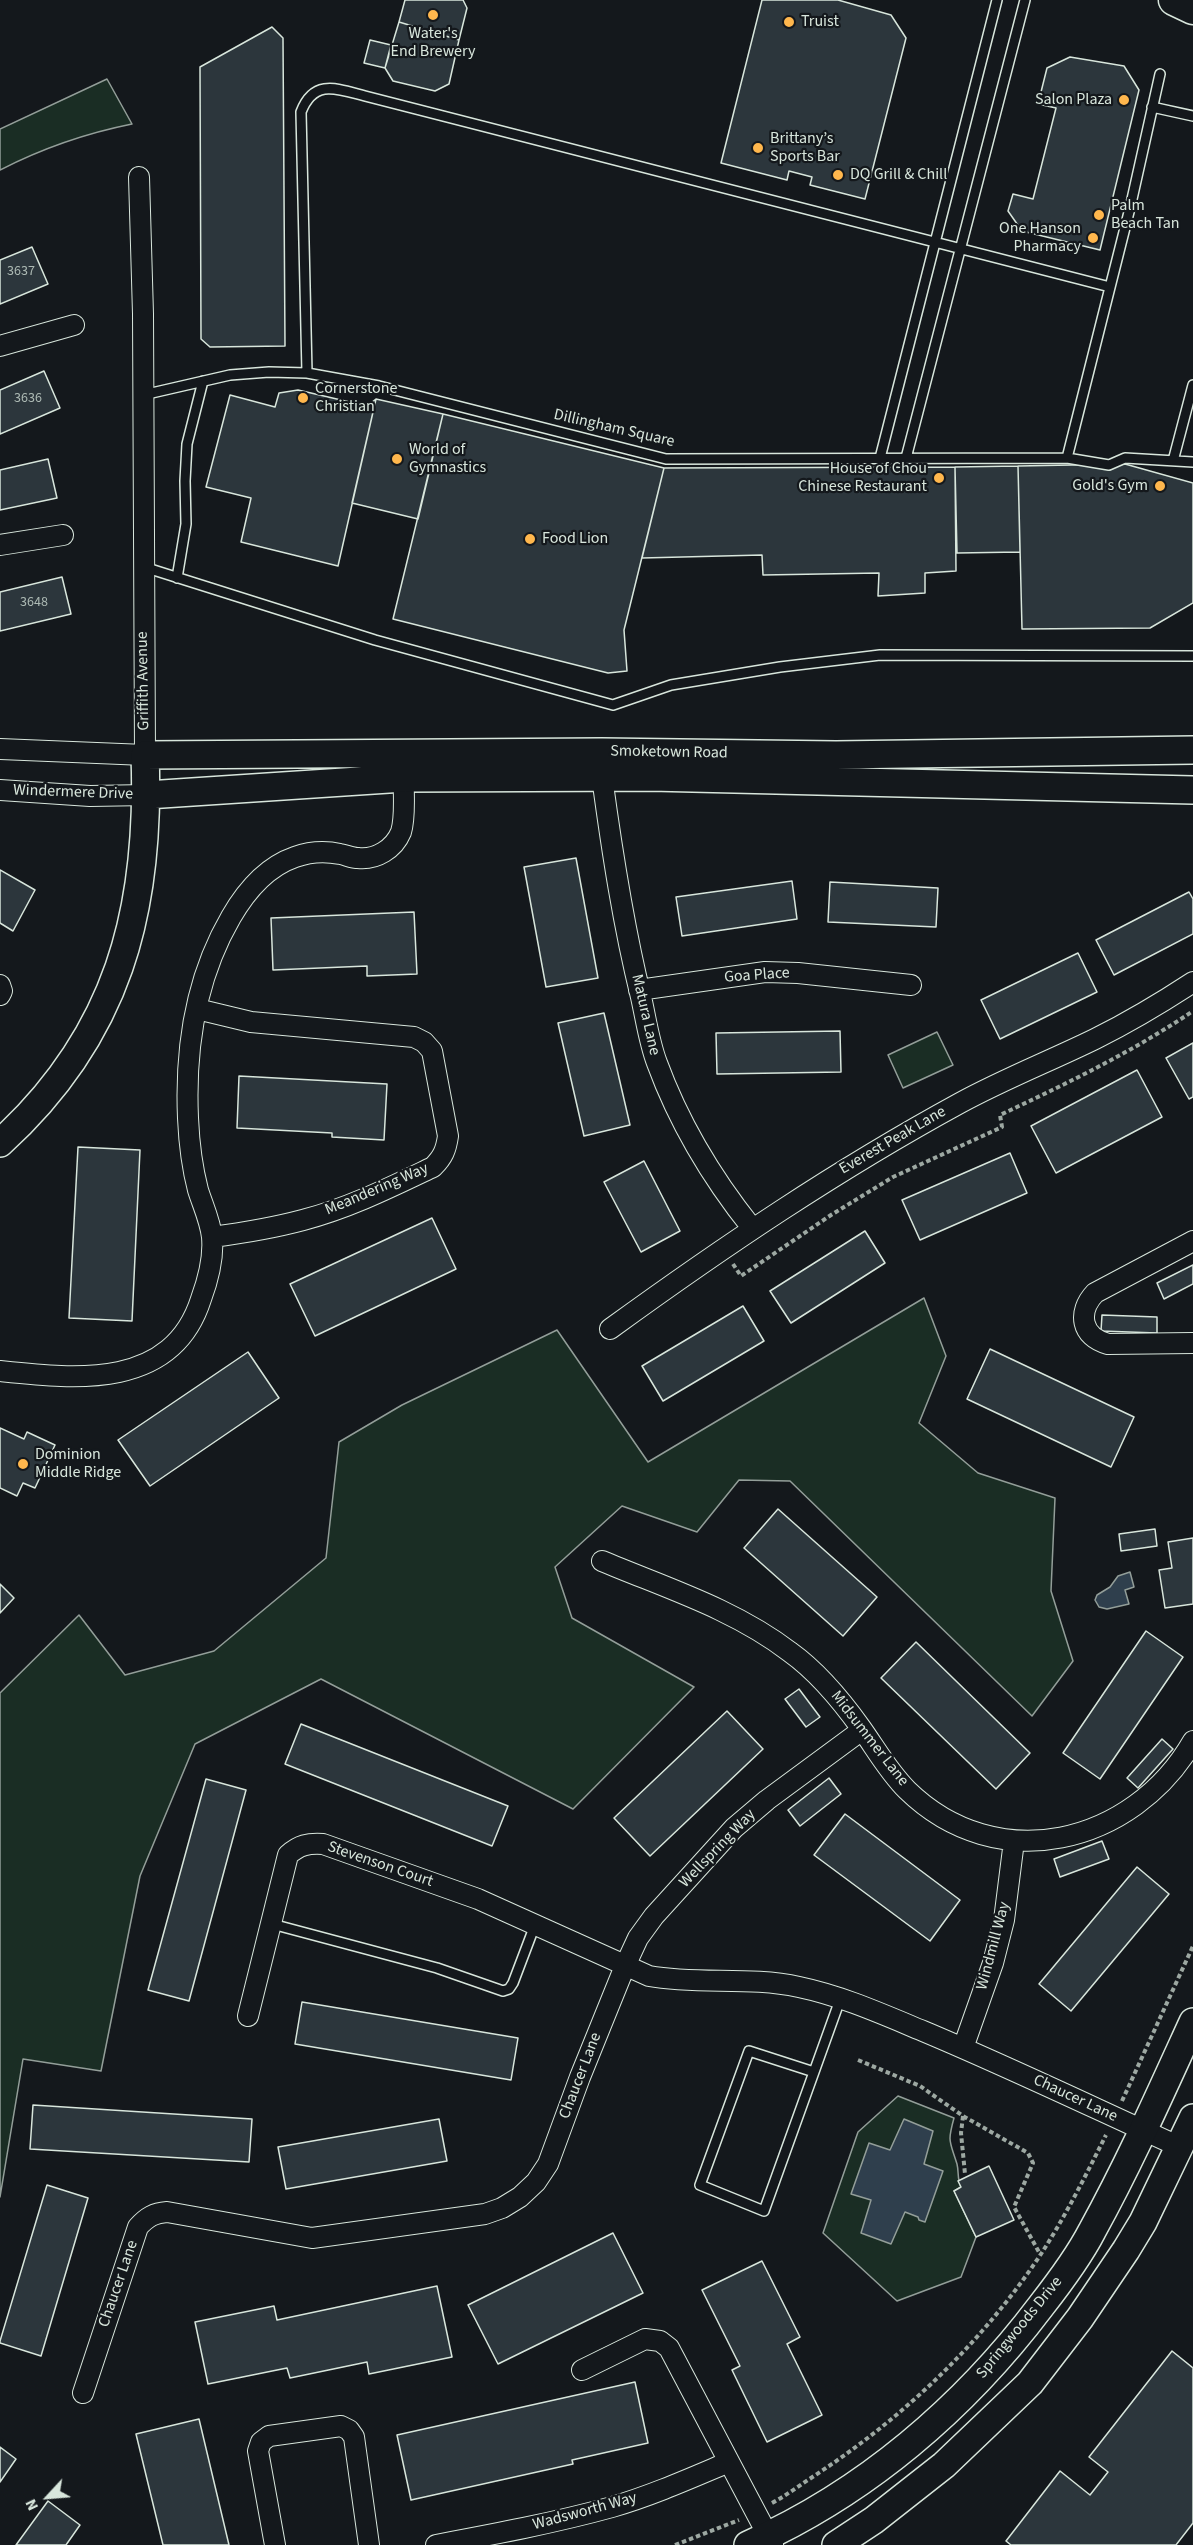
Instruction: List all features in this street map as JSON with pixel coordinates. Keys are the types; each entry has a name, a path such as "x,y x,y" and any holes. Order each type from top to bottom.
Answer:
{"main road":[{"path":"1174,0 1193,9"}],"street":[{"name":"Griffith Avenue","path":"0,1143 25,1120 61,1078 87,1039 122,964 135,916 141,880 147,795 139,177"},
{"path":"0,346 74,325"},
{"path":"0,545 63,535"},
{"path":"0,749 145,755"},
{"name":"Smoketown Road","path":"145,755 602,752 836,755 1193,750"},
{"path":"0,1371 104,1376 128,1372 149,1362 172,1346 188,1328 199,1307 210,1275 212,1237 193,1164 188,1119 188,1074 196,1009 206,970 219,937 237,906 260,878 277,865 297,856 318,852 372,858 385,852 400,832 404,777"},
{"name":"Smoketown Road","path":"147,795 404,777 602,777 1193,790"},
{"name":"Matura Lane","path":"602,777 614,867 656,1061 677,1111 702,1158 753,1228"},
{"name":"Windermere Drive","path":"0,790 90,796 147,795"},
{"name":"Goa Place","path":"639,990 765,972 798,973 911,985"},
{"name":"Everest Peak Lane","path":"610,1329 753,1228 871,1152 962,1102 1095,1039 1151,1009 1193,982"},
{"path":"0,985 2,991 0,995"},
{"name":"Meandering Way","path":"196,1009 251,1022 414,1037 424,1042 432,1051 448,1136 442,1158 433,1167 355,1203 305,1220 212,1237"},
{"path":"1193,1241 1095,1293 1087,1302 1083,1312 1084,1324 1089,1334 1107,1344 1193,1343"},
{"name":"Midsummer Lane","path":"602,1561 722,1610 758,1629 791,1652 822,1680 862,1730 882,1761 908,1790 933,1811 962,1827 999,1839 1047,1841 1077,1835 1105,1824 1132,1808 1157,1788 1183,1759 1193,1742"},
{"name":"Wellspring Way","path":"625,1966 638,1938 654,1916 734,1828 767,1800 862,1730"},
{"name":"Windmill Way","path":"963,2048 993,1963 1004,1920 1014,1841"},
{"name":"Stevenson Court","path":"248,2016 288,1855 296,1848 308,1843 323,1844 478,1899 625,1966"},
{"name":"Chaucer Lane","path":"83,2393 138,2228 146,2218 158,2212 312,2238 485,2214 502,2208 520,2197 536,2182 548,2164 625,1966 649,1976 670,1980 753,1980 798,1986 841,1997 963,2048 1180,2147"},
{"name":"Springwoods Drive","path":"763,2542 832,2501 882,2467 928,2429 982,2377 1050,2295 1092,2233 1193,2022"},
{"path":"836,2545 874,2520 944,2465 1030,2383 1080,2318 1126,2250 1143,2222 1193,2118"},
{"path":"582,2370 645,2339 660,2341 669,2348 755,2511 763,2542"},
{"path":"275,2545 258,2451 261,2442 269,2436 340,2426 349,2430 354,2437 369,2545"},
{"name":"Wadsworth Way","path":"436,2545 506,2532 613,2506 672,2487 729,2462"}],"lane":[{"path":"880,458 997,0"},
{"path":"906,458 1025,0"},
{"path":"1067,458 1160,74"},
{"path":"307,373 301,112 305,101 313,92 324,88 365,96 1110,287"},
{"path":"1152,107 1193,116"},
{"name":"Dillingham Square","path":"143,395 230,375 269,372 307,373 379,386 666,459 1067,458 1109,465 1125,458 1193,462"},
{"path":"177,578 186,524 185,481 188,444 203,381"},
{"path":"1173,460 1193,385"},
{"path":"143,567 375,640 613,705 671,685 780,666 880,655 1193,656"},
{"path":"272,1924 437,1968 503,1991 509,1989 513,1983 535,1924"},
{"path":"814,2072 749,2051 700,2185 764,2211 841,1997"}],"path":[{"path":"724,1269 732,1263 741,1276 831,1215 894,1177 1002,1127 1000,1115 1075,1080 1193,1011"},
{"path":"675,2545 730,2525 849,2453 906,2408 953,2363 1007,2300 1040,2255 1064,2215 1114,2117 1193,1946"},
{"path":"858,2060 920,2086 963,2116 1028,2153 1033,2163 1014,2207 1040,2255"},
{"path":"963,2116 961,2133 965,2174"}],"green space":[{"path":"107,79 132,124 64,143 0,170 0,129"},
{"path":"937,1032 953,1065 903,1088 888,1055"},
{"path":"924,1298 946,1356 919,1423 978,1473 1055,1498 1051,1591 1073,1661 1032,1716 790,1481 739,1480 697,1532 622,1506 555,1567 572,1618 694,1687 573,1809 321,1679 195,1744 140,1876 101,2071 23,2059 0,2197 0,1693 79,1615 125,1675 214,1651 326,1558 339,1442 402,1405 557,1330 648,1462"},
{"path":"898,2096 954,2118 950,2142 961,2187 954,2191 976,2237 961,2277 897,2301 823,2233 858,2132"}],"water":[{"path":"1130,1572 1134,1587 1125,1590 1129,1604 1107,1609 1099,1607 1095,1600 1097,1595 1110,1587 1118,1576"},
{"path":"904,2119 933,2131 924,2164 943,2171 925,2222 905,2212 891,2244 861,2233 871,2200 851,2194 869,2143 890,2150"}],"building":[{"name":"Water's End Brewery","path":"405,0 463,0 467,8 459,40 399,22"},
{"path":"762,0 838,0 891,15 906,38 865,199 810,185 812,177 789,171 787,180 721,163"},
{"path":"399,22 459,40 449,84 435,91 393,81 385,68"},
{"path":"272,27 283,38 285,346 210,347 201,339 200,67"},
{"path":"370,40 391,45 385,68 364,63"},
{"path":"1070,57 1124,66 1139,90 1100,250 1022,231 1008,211 1013,194 1033,199 1056,108 1038,104 1047,68"},
{"path":"32,247 48,284 0,304 0,260"},
{"path":"44,371 60,408 0,434 0,390"},
{"path":"298,390 367,406 376,399 338,566 241,542 251,498 206,487 230,395 275,407 279,393"},
{"name":"World of Gymnastics","path":"376,399 443,414 418,519 352,503"},
{"name":"Food Lion","path":"443,414 664,468 624,630 627,671 608,673 393,619"},
{"path":"48,459 57,498 0,510 0,470"},
{"path":"1125,464 1193,483 1193,603 1150,628 1022,629 1018,466"},
{"path":"1018,466 1020,552 957,553 955,467"},
{"path":"955,467 956,571 925,573 925,593 878,596 879,573 763,575 762,555 642,558 664,468"},
{"path":"62,577 71,614 0,631 0,592"},
{"path":"576,858 598,978 546,987 524,867"},
{"path":"0,870 35,890 13,931 0,923"},
{"path":"792,881 797,919 682,936 676,897"},
{"path":"830,882 938,888 936,927 828,922"},
{"path":"1189,892 1193,899 1193,934 1114,975 1096,940"},
{"path":"414,912 417,974 367,976 367,966 273,970 271,918"},
{"path":"1078,953 1097,992 1000,1039 981,1000"},
{"path":"604,1013 630,1125 584,1136 558,1023"},
{"path":"840,1031 841,1072 717,1074 716,1033"},
{"path":"1193,1043 1193,1097 1189,1099 1166,1058"},
{"path":"1137,1070 1162,1117 1056,1173 1031,1126"},
{"path":"239,1076 387,1084 384,1140 332,1137 332,1133 237,1128"},
{"path":"78,1147 140,1150 132,1321 69,1318"},
{"path":"1010,1153 1027,1193 920,1240 902,1200"},
{"path":"644,1161 680,1231 641,1252 604,1182"},
{"path":"432,1218 456,1269 315,1336 290,1284"},
{"path":"865,1231 885,1263 791,1323 770,1291"},
{"path":"1193,1265 1193,1284 1164,1299 1157,1283"},
{"path":"743,1306 764,1341 663,1401 642,1366"},
{"path":"1102,1315 1157,1317 1157,1333 1101,1331"},
{"path":"990,1349 1134,1417 1111,1467 967,1399"},
{"path":"248,1352 279,1398 150,1486 118,1440"},
{"name":"Dominion Middle Ridge","path":"0,1428 24,1439 27,1432 55,1445 35,1488 23,1483 17,1496 0,1488"},
{"path":"778,1509 877,1597 843,1636 744,1548"},
{"path":"1155,1529 1157,1546 1121,1551 1119,1534"},
{"path":"1193,1538 1193,1604 1165,1608 1159,1570 1172,1568 1168,1542"},
{"path":"0,1584 14,1598 0,1613"},
{"path":"1146,1631 1183,1657 1100,1779 1063,1753"},
{"path":"916,1642 1030,1753 996,1789 881,1678"},
{"path":"799,1689 820,1717 806,1727 785,1699"},
{"path":"727,1711 763,1749 650,1856 614,1818"},
{"path":"301,1724 508,1806 492,1846 285,1764"},
{"path":"1162,1739 1173,1749 1138,1788 1127,1778"},
{"path":"829,1778 841,1794 800,1826 788,1810"},
{"path":"206,1779 246,1790 189,2001 148,1990"},
{"path":"845,1814 960,1900 930,1941 814,1855"},
{"path":"1102,1841 1109,1859 1060,1877 1054,1859"},
{"path":"1137,1867 1169,1894 1071,2011 1039,1984"},
{"path":"302,2002 518,2038 511,2080 295,2044"},
{"path":"33,2105 252,2119 249,2162 30,2149"},
{"path":"439,2119 447,2161 286,2189 278,2147"},
{"path":"989,2166 1014,2220 976,2237 954,2191 961,2187 958,2181"},
{"path":"47,2185 88,2198 41,2356 0,2343 0,2341"},
{"path":"613,2233 643,2293 498,2364 468,2305"},
{"path":"762,2261 800,2337 787,2344 822,2415 767,2442 732,2370 740,2366 702,2290"},
{"path":"437,2286 452,2357 369,2374 367,2362 290,2378 287,2368 208,2384 195,2322 274,2306 277,2320"},
{"path":"1172,2351 1193,2368 1193,2523 1176,2545 1011,2545 1006,2541 1060,2471 1090,2495 1108,2472 1089,2457"},
{"path":"635,2382 648,2443 572,2460 573,2464 411,2500 397,2435"},
{"path":"199,2419 229,2545 163,2545 136,2434"},
{"path":"0,2447 16,2459 0,2482"},
{"path":"48,2501 80,2525 66,2545 16,2545"}],"place":[{"name":"Water's End Brewery","path":"433,15"},
{"name":"Truist","path":"789,22"},
{"name":"Salon Plaza","path":"1124,100"},
{"name":"Brittany’s Sports Bar","path":"758,148"},
{"name":"DQ Grill & Chill","path":"838,175"},
{"name":"Palm Beach Tan","path":"1099,215"},
{"name":"One Hanson Pharmacy","path":"1093,238"},
{"name":"Cornerstone Christian","path":"303,398"},
{"name":"World of Gymnastics","path":"397,459"},
{"name":"House of Chou Chinese Restaurant","path":"939,478"},
{"name":"Gold's Gym","path":"1160,486"},
{"name":"Food Lion","path":"530,539"},
{"name":"Dominion Middle Ridge","path":"23,1464"}]}
